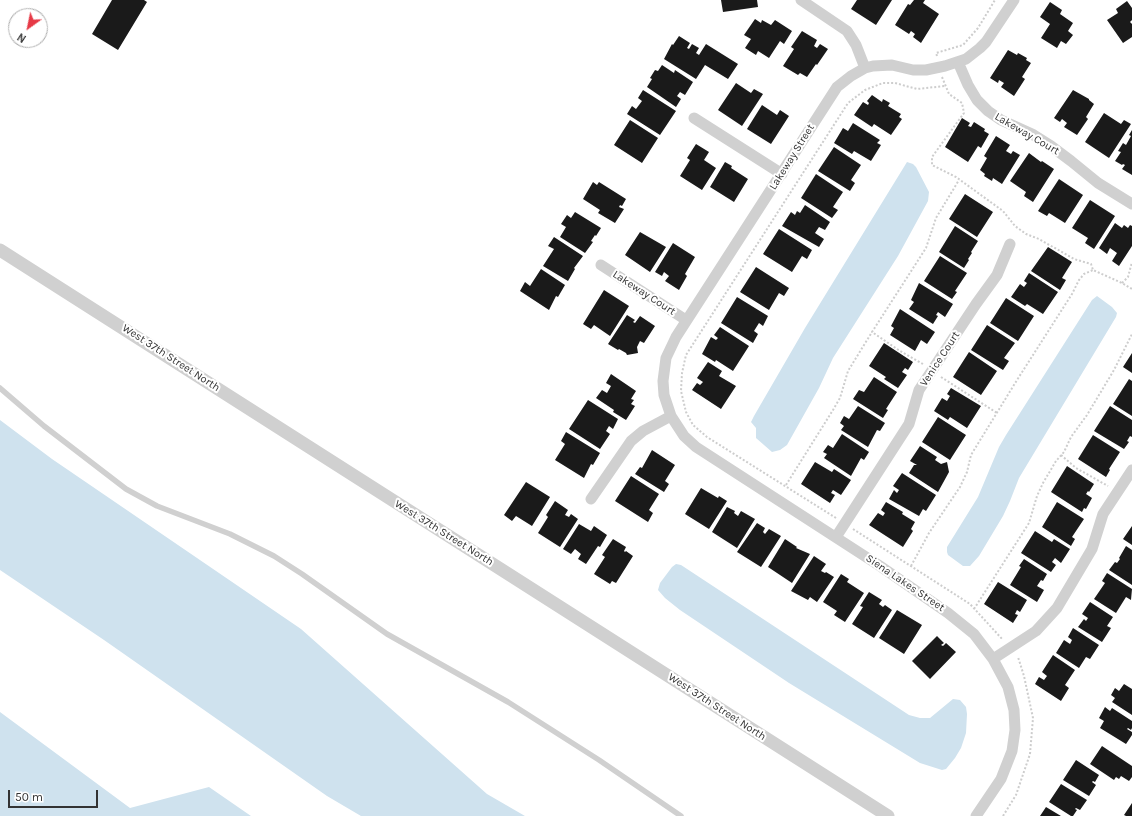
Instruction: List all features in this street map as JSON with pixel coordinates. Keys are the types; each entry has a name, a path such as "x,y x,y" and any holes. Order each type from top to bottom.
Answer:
{"street":[{"path":"801,0 847,31 856,45 865,68"},
{"name":"Lakeway Street","path":"671,416 664,395 663,373 669,350 686,320 837,87 851,76 865,68 882,65 920,71 958,62 973,54 986,42 1014,0"},
{"name":"Lakeway Court","path":"958,62 968,85 977,100 988,111 1001,120 1032,134 1051,146 1071,160 1098,184 1132,204"},
{"path":"694,118 782,174"},
{"name":"Venice Court","path":"836,537 909,424 919,390 997,275 1010,244"},
{"name":"West 37th Street North","path":"0,250 888,816"},
{"name":"Lakeway Court","path":"601,265 686,320"},
{"path":"591,499 631,441 643,431 671,416"},
{"name":"Siena Lakes Street","path":"671,416 684,436 703,453 836,537 948,613 974,634 993,659 1008,687 1014,710 1015,730 1012,751 1001,779 976,816"},
{"path":"993,659 1036,631 1057,608 1092,549 1103,514 1132,470"}],"lane":[{"path":"0,388 44,426 126,489 157,506 230,534 274,556 387,634 514,706 599,760 681,816"}],"path":[{"path":"995,0 978,28 963,45 936,53 945,86 949,94 962,103 964,113 932,157 932,165 959,180 1003,211 1015,226 1026,234 1039,239 1074,259 1091,264 1093,270 1132,289"},
{"path":"945,86 917,89 896,83 883,83 865,90 848,103 686,355 682,373 681,391 686,412 693,425 707,437 970,604 1017,657 1024,676 1033,718 1030,754 1016,795 1004,816"},
{"path":"785,486 840,398 848,371 926,248 936,218 959,180"},
{"path":"1122,283 1128,277 1132,262"},
{"path":"911,566 929,533 960,487 967,472 971,455 1072,294 1079,280 1084,274 1093,270"},
{"path":"872,332 997,413"},
{"path":"974,609 1029,523 1037,496 1043,483 1114,370 1132,334"},
{"path":"1061,455 1076,468 1083,470 1118,492"}],"water":[{"path":"907,162 916,167 929,192 928,201 898,256 833,358 819,388 787,445 780,450 772,452 756,438 756,428 751,422 805,328"},
{"path":"1097,296 1112,307 1117,313 1116,317 1019,478 1003,516 979,556 970,566 963,566 948,555 947,547 978,497 999,447 1006,435 1092,300"},
{"path":"0,420 52,459 301,629 487,794 525,816 361,816 327,796 104,640 0,570"},
{"path":"676,564 681,565 909,715 920,718 930,718 953,699 960,700 966,707 966,733 961,748 955,758 946,769 942,770 920,763 789,683 680,610 665,598 658,590 660,583"},
{"path":"0,712 130,808 209,787 251,816 0,816"}],"building":[{"path":"112,0 144,0 147,2 118,50 92,34"},
{"path":"721,0 757,0 758,7 723,12"},
{"path":"857,0 892,0 876,25 851,9"},
{"path":"914,0 925,0 923,3 939,14 921,43 913,37 915,34 911,31 909,34 895,25 908,4 910,5"},
{"path":"1127,1 1132,8 1132,20 1130,22 1132,24 1132,37 1123,43 1107,20 1118,13 1116,9"},
{"path":"1050,2 1062,10 1060,14 1073,23 1068,31 1073,35 1066,44 1061,41 1057,48 1041,38 1050,24 1040,17"},
{"path":"755,19 761,23 762,20 771,25 775,20 792,31 784,44 780,41 769,58 758,51 756,55 745,48 751,39 744,35"},
{"path":"802,31 817,40 814,46 817,48 820,44 828,49 807,77 800,73 798,75 783,66 794,49 791,47"},
{"path":"679,36 690,43 687,48 689,49 692,44 699,48 696,53 699,55 706,44 738,64 728,79 705,65 696,79 664,59 672,44 673,45"},
{"path":"1008,50 1027,58 1026,60 1031,63 1022,77 1025,79 1014,96 1001,87 1004,83 999,80 998,83 990,78"},
{"path":"662,65 674,73 675,70 693,82 685,95 680,92 677,96 681,99 676,107 647,87 655,70 658,71"},
{"path":"736,83 751,93 754,89 763,94 742,126 718,110"},
{"path":"643,90 676,111 660,135 627,114 632,106 636,109 642,101 638,98"},
{"path":"1073,90 1089,99 1094,104 1086,117 1088,119 1077,135 1064,127 1067,123 1062,119 1060,122 1054,118"},
{"path":"872,95 882,102 883,99 890,103 888,106 901,114 899,117 902,119 891,135 874,124 872,127 854,115 863,102 868,105 869,103 867,101"},
{"path":"762,105 777,115 780,110 789,116 771,144 747,129"},
{"path":"1104,113 1121,124 1124,120 1131,124 1109,158 1085,142"},
{"path":"962,118 970,123 968,126 971,127 974,122 985,129 984,131 989,134 981,148 978,146 968,162 945,147"},
{"path":"630,120 658,138 642,163 614,145"},
{"path":"853,123 880,140 877,143 881,145 871,161 854,151 852,154 834,143 843,128 848,131"},
{"path":"1132,130 1132,175 1122,169 1125,165 1115,161 1121,152 1118,151 1123,143 1126,145 1131,136 1129,135"},
{"path":"996,136 1010,145 1006,151 1011,154 1013,151 1020,155 1002,184 993,178 992,181 984,176 985,174 980,170 987,158 984,156"},
{"path":"696,144 709,152 704,160 716,168 702,190 680,176 690,160 687,158"},
{"path":"834,147 861,165 851,180 855,183 850,191 818,171"},
{"path":"1029,153 1054,169 1033,202 1024,196 1026,192 1010,181"},
{"path":"725,162 732,166 731,168 748,179 734,202 710,187"},
{"path":"816,174 843,192 833,207 838,210 832,218 801,198"},
{"path":"1059,179 1083,195 1065,223 1049,213 1047,216 1038,211"},
{"path":"593,182 597,185 599,182 626,199 622,206 620,205 619,207 624,209 615,223 598,213 600,210 583,199"},
{"path":"965,194 993,212 977,237 949,219"},
{"path":"1090,200 1115,216 1094,249 1085,243 1088,238 1072,228"},
{"path":"805,205 830,222 825,230 819,227 815,233 824,239 819,247 782,226 791,212 795,215 797,211 800,213"},
{"path":"575,212 601,228 591,241 593,242 585,253 560,237 566,227 561,224 567,215 571,218"},
{"path":"1115,223 1122,228 1124,225 1128,228 1130,225 1132,226 1132,246 1119,266 1112,261 1117,253 1110,248 1107,254 1099,248"},
{"path":"955,226 978,241 964,268 939,252"},
{"path":"779,229 812,250 807,259 802,256 792,272 763,254"},
{"path":"640,232 666,247 650,272 625,255"},
{"path":"554,237 583,256 574,268 575,269 568,281 543,266 554,249 548,246"},
{"path":"673,243 695,257 685,274 687,276 679,290 665,281 669,276 664,272 662,276 655,272"},
{"path":"1048,247 1072,262 1062,278 1066,280 1060,290 1031,271"},
{"path":"940,256 967,273 955,291 957,292 952,299 924,281"},
{"path":"756,267 789,288 784,296 779,293 769,310 740,292"},
{"path":"541,269 565,285 558,297 556,296 549,310 520,291 525,282 530,286"},
{"path":"1029,273 1058,292 1043,314 1027,304 1025,306 1011,297 1020,284 1024,287 1027,283 1024,281"},
{"path":"919,283 953,304 945,317 938,312 936,315 938,316 933,324 909,309 914,302 911,300"},
{"path":"604,290 629,306 610,336 594,325 591,329 583,324"},
{"path":"737,297 768,316 763,326 759,323 754,331 758,334 753,343 721,323"},
{"path":"1006,298 1034,316 1018,341 990,323"},
{"path":"900,309 935,332 927,344 921,340 915,351 890,335 894,328 891,326"},
{"path":"627,315 635,320 633,322 635,323 640,316 655,326 644,343 640,341 637,347 638,353 627,355 626,353 608,344"},
{"path":"987,325 1015,343 1004,358 1009,361 1003,370 971,350"},
{"path":"720,327 749,346 733,371 716,360 715,362 702,354 711,337 716,340 718,338 714,335"},
{"path":"884,343 913,362 908,370 905,368 902,372 907,375 898,388 884,379 886,377 869,366"},
{"path":"969,352 997,371 981,395 953,377"},
{"path":"1132,353 1132,373 1123,367"},
{"path":"708,362 722,371 719,376 736,386 721,409 692,390 697,383 700,385 703,382 697,378"},
{"path":"611,374 636,391 631,399 634,400 631,404 635,406 626,420 613,412 614,410 596,398 602,390 607,393 611,386 606,383"},
{"path":"874,377 897,392 886,409 888,410 883,418 853,399 859,390 864,392"},
{"path":"1129,379 1132,381 1132,416 1113,404"},
{"path":"951,388 981,406 967,428 950,417 948,420 934,411 942,398 947,401 950,396 947,394"},
{"path":"588,400 618,419 613,429 609,426 606,431 610,434 600,449 569,429"},
{"path":"858,406 885,423 880,431 877,430 868,447 841,430 844,426 840,423 844,416 849,419"},
{"path":"1110,406 1132,420 1132,437 1130,436 1127,441 1129,442 1124,449 1094,431"},
{"path":"938,417 966,435 950,460 922,442"},
{"path":"566,432 600,453 593,465 591,464 584,478 555,460 565,444 561,441"},
{"path":"842,434 869,452 864,460 861,458 851,476 824,458 827,454 823,452 828,445 833,448"},
{"path":"1093,435 1120,452 1109,469 1110,470 1106,477 1078,459"},
{"path":"920,446 937,457 935,460 941,464 947,462 949,472 938,492 909,473 914,465 917,465 910,461"},
{"path":"652,450 675,465 665,481 669,484 664,492 635,474 640,467 642,468"},
{"path":"815,462 832,472 834,469 851,480 841,495 833,490 831,493 835,495 830,503 801,484"},
{"path":"1067,466 1094,484 1086,494 1092,498 1086,509 1084,508 1082,512 1051,492"},
{"path":"902,473 936,495 926,511 923,509 919,516 889,499 894,490 897,493 899,490 893,486"},
{"path":"631,476 659,494 649,510 653,513 648,522 615,501"},
{"path":"526,482 550,497 532,526 516,516 512,521 504,515"},
{"path":"701,488 718,498 719,496 727,501 709,529 685,514"},
{"path":"555,501 568,510 565,515 569,517 571,514 578,519 560,547 538,533 548,517 546,515"},
{"path":"886,502 903,512 902,514 915,522 911,529 913,531 903,547 869,525 878,513 883,516 885,513 881,510"},
{"path":"1057,502 1084,519 1072,537 1075,539 1071,546 1042,527"},
{"path":"727,507 735,511 734,513 738,516 741,511 755,519 737,548 712,532"},
{"path":"757,523 765,528 763,532 765,534 769,529 781,536 761,567 737,552"},
{"path":"579,524 591,531 594,526 607,535 600,547 598,546 586,564 578,559 581,554 575,549 571,554 563,549"},
{"path":"1132,526 1132,545 1123,539"},
{"path":"1035,531 1052,542 1054,539 1070,549 1061,563 1055,558 1052,562 1056,565 1051,572 1021,553"},
{"path":"613,539 626,547 624,551 633,556 616,583 612,581 610,584 594,574 605,557 602,555"},
{"path":"785,539 797,547 796,548 810,554 792,583 768,567"},
{"path":"1126,546 1132,550 1132,585 1109,570 1115,562 1117,563 1120,559 1119,558"},
{"path":"814,556 826,564 821,571 834,577 817,602 810,597 808,600 791,591"},
{"path":"1024,559 1047,574 1043,581 1041,580 1037,586 1044,590 1037,602 1010,585"},
{"path":"1107,573 1132,589 1131,600 1126,597 1116,613 1094,599 1105,583 1102,581"},
{"path":"841,574 849,579 847,582 864,593 845,622 834,615 837,611 823,602"},
{"path":"998,582 1027,600 1020,612 1017,610 1015,614 1018,615 1013,623 984,604"},
{"path":"869,592 882,600 879,604 883,607 885,605 892,610 874,638 852,624 863,607 860,606"},
{"path":"1090,602 1113,617 1107,626 1111,628 1102,642 1078,627 1084,619 1086,621 1088,618 1082,614"},
{"path":"897,610 922,625 904,654 879,638"},
{"path":"1073,628 1099,645 1090,659 1086,657 1079,668 1056,653 1064,640 1070,644 1072,640 1068,637"},
{"path":"937,636 944,643 941,645 943,646 946,643 956,652 930,679 912,661"},
{"path":"1053,655 1075,670 1065,685 1069,688 1061,701 1035,684 1039,677 1044,680 1047,676 1042,672"},
{"path":"1124,684 1132,689 1132,715 1112,702 1115,698 1111,695 1115,688 1119,691"},
{"path":"1105,707 1110,711 1112,708 1132,721 1131,730 1128,728 1127,729 1132,732 1132,735 1126,744 1100,728 1104,721 1099,718"},
{"path":"1102,746 1132,766 1132,777 1129,781 1121,776 1119,779 1116,777 1114,780 1090,764"},
{"path":"1076,760 1099,775 1095,782 1092,782 1096,785 1089,796 1063,780"},
{"path":"1061,784 1087,800 1080,810 1075,809 1077,810 1073,816 1049,802"},
{"path":"1132,803 1132,816 1124,815"},
{"path":"1046,807 1061,816 1040,816"}]}
